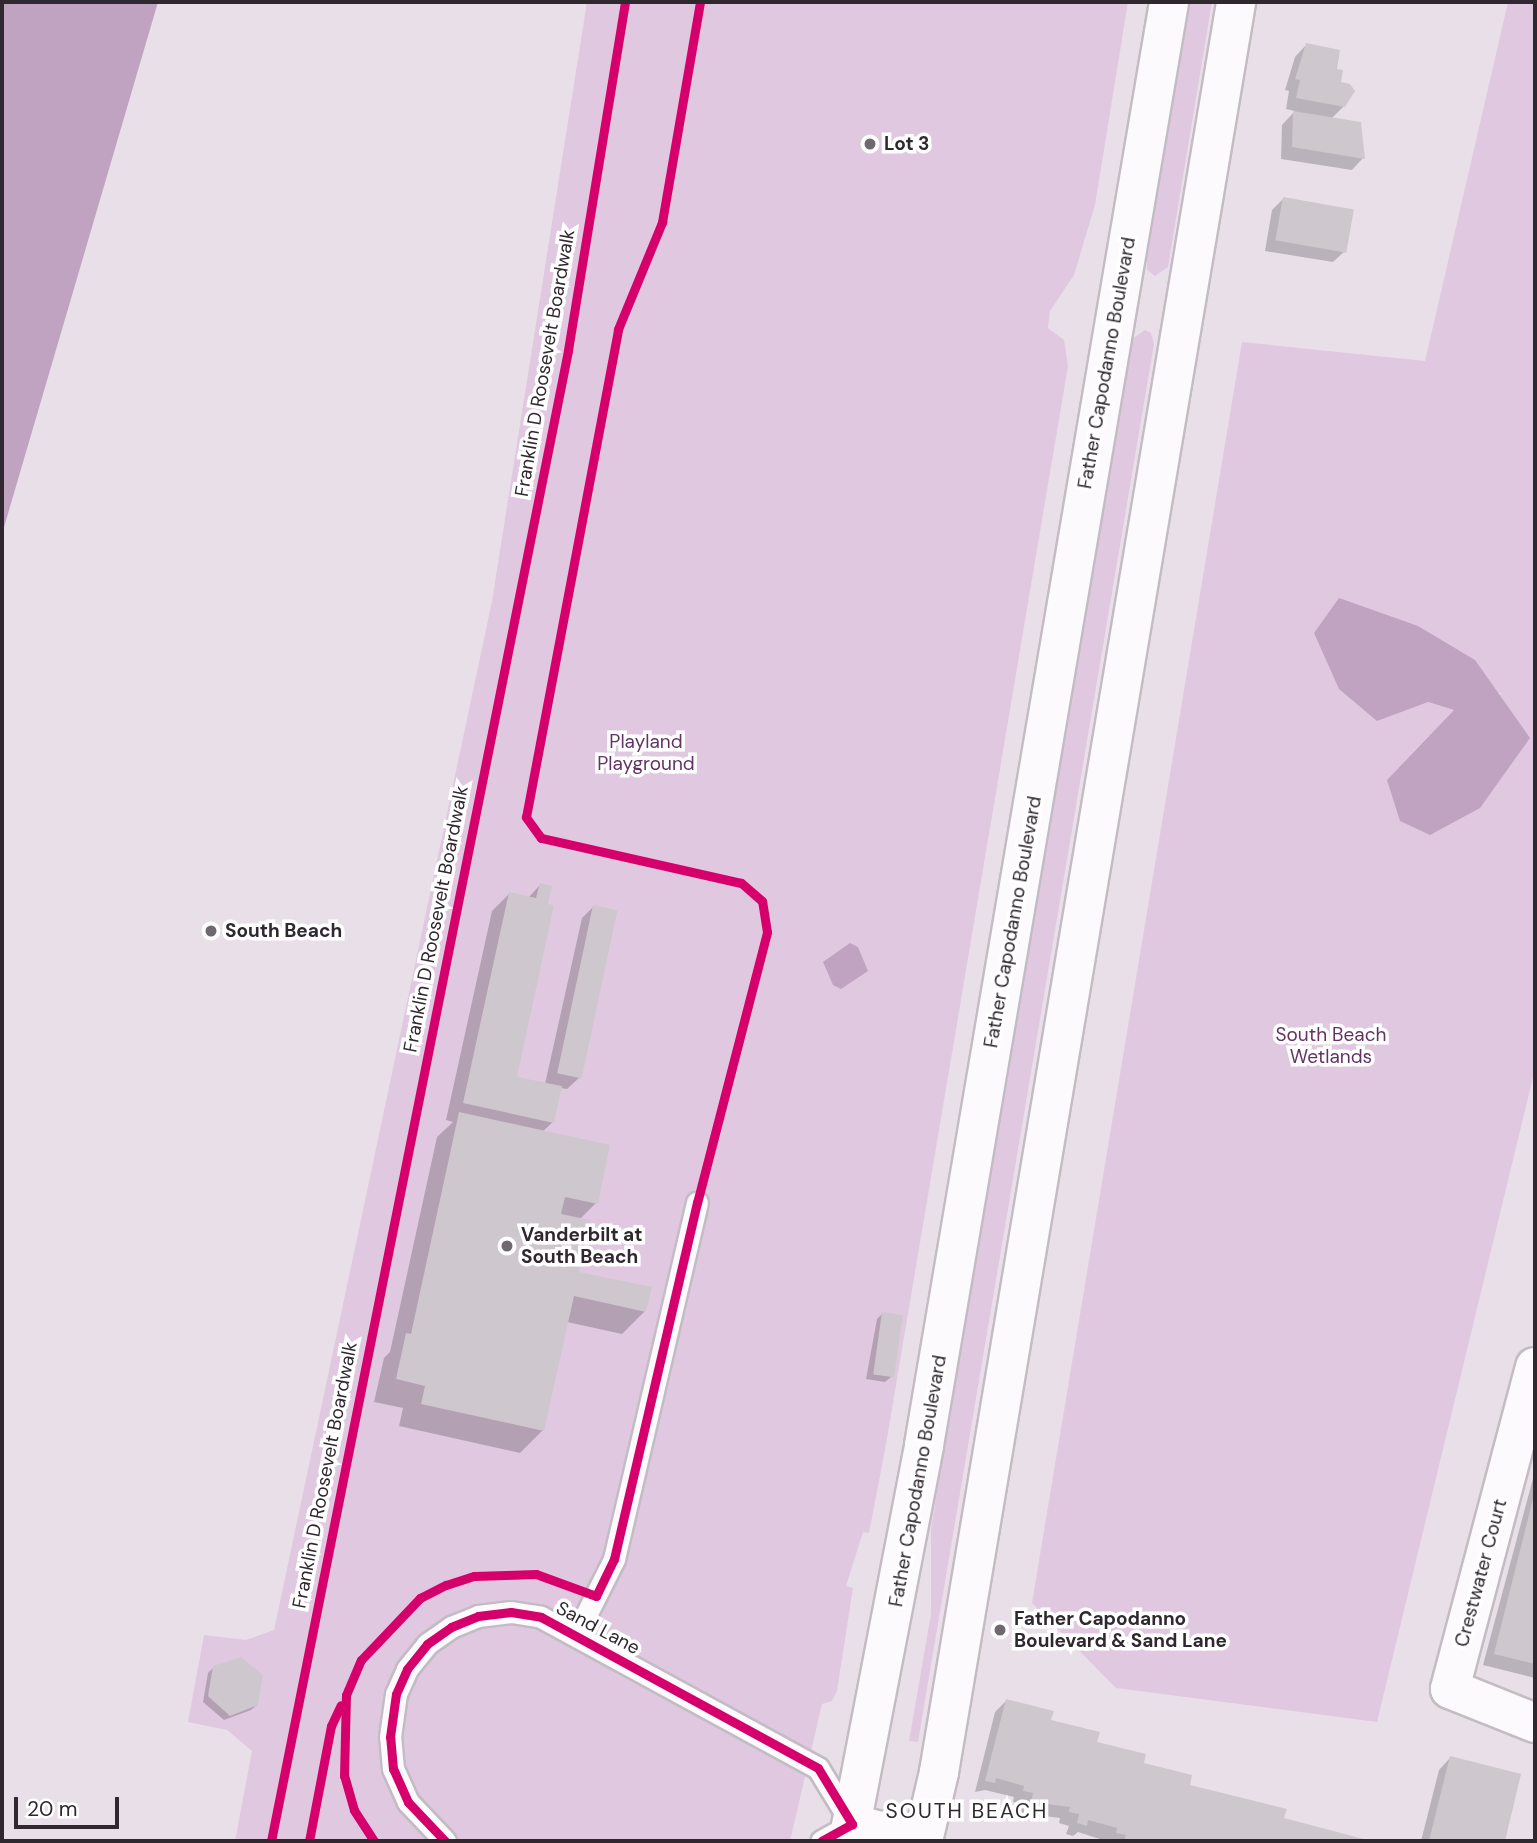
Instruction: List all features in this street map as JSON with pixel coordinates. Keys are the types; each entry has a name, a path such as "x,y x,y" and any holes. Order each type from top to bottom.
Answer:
{"main road":[{"name":"Father Capodanno Boulevard","path":"840,1836 932,1404 1169,2"},
{"path":"840,1836 923,1841 939,1772 1236,2"},
{"name":"Crestwater Court","path":"1535,1367 1450,1689 1535,1723"}],"lane":[{"path":"576,1635 614,1559 697,1203"},
{"name":"Sand Lane","path":"445,1841 408,1802 393,1769 393,1708 407,1670 427,1644 451,1627 478,1616 510,1612 541,1617 818,1768 840,1836"}],"green space":[{"name":"Playland Playground","path":"587,2 1128,2 1095,205 1074,275 1050,311 1048,328 1064,340 1068,366 885,1450 869,1533 863,1532 846,1586 853,1588 837,1691 832,1701 822,1704 790,1841 235,1841 252,1751 227,1730 188,1722 204,1635 246,1640 274,1630 492,601"},
{"path":"1190,2 1212,2 1168,267 1155,276 1147,270 1147,258"},
{"name":"South Beach Wetlands","path":"1508,2 1535,2 1535,1069 1377,1722 1116,1688 1032,1603 1242,342 1425,361","holes":["1502,693 1387,780 1454,710 1428,702"]},
{"path":"1145,330 1151,333 1154,344 918,1742 909,1741 931,1614 931,1529 938,1485 1132,339"}],"shaded area":[{"path":"2,2 158,2 2,534"},
{"path":"1339,598 1418,626 1475,660 1530,738 1480,808 1430,835 1400,821 1387,780 1454,710 1428,702 1377,721 1339,689 1314,633"},
{"path":"850,943 858,947 868,971 841,989 833,985 823,962"}],"building":[{"path":"1306,43 1340,50 1337,69 1343,70 1341,82 1350,84 1355,91 1345,107 1296,98 1300,80 1295,79"},
{"path":"1293,111 1361,122 1365,159 1292,147"},
{"path":"1283,197 1354,210 1346,253 1275,240"},
{"path":"540,883 552,886 548,904 554,905 517,1077 562,1086 554,1123 463,1103 509,892 536,898"},
{"path":"593,905 617,910 582,1078 557,1073"},
{"name":"Vanderbilt at South Beach","path":"459,1112 610,1145 598,1204 565,1197 561,1214 590,1220 579,1272 652,1287 646,1312 574,1296 544,1431 421,1404 425,1386 396,1379 406,1333 411,1334"},
{"path":"882,1312 903,1315 894,1377 873,1374"},
{"path":"1535,1491 1535,1664 1494,1654"},
{"path":"241,1657 263,1675 258,1705 230,1716 208,1696 213,1666"},
{"path":"1006,1699 1054,1711 1051,1720 1100,1732 1097,1742 1146,1754 1144,1763 1192,1775 1190,1785 1287,1809 1284,1818 1371,1841 1124,1841 1126,1835 1116,1833 1117,1828 1088,1820 1087,1826 1077,1823 1079,1814 1069,1812 1070,1807 1031,1802 1033,1793 1023,1791 1024,1786 996,1778 995,1783 985,1781"},
{"path":"1450,1756 1521,1774 1505,1841 1429,1841"}],"cycle path":[{"name":"Franklin D Roosevelt Boardwalk","path":"271,1841 568,350 625,2"},
{"path":"374,1841 354,1810 344,1776 346,1695 361,1660 420,1598 446,1585 474,1576 536,1574 596,1596 614,1559 697,1203 767,932 762,901 741,883 541,838 526,817 618,329 662,222 700,2"},
{"path":"445,1841 408,1802 393,1769 390,1737 396,1694 407,1669 427,1644 451,1627 478,1616 511,1612 541,1617 818,1768 852,1824 821,1841"},
{"path":"309,1841 331,1726 341,1705"}],"place":[{"name":"Lot 3","path":"870,144"},
{"name":"South Beach","path":"211,931"},
{"name":"Vanderbilt at South Beach","path":"507,1246"},
{"name":"Father Capodanno Boulevard & Sand Lane","path":"1000,1630"}],"district":[{"name":"SOUTH BEACH","path":"967,1811"}]}
